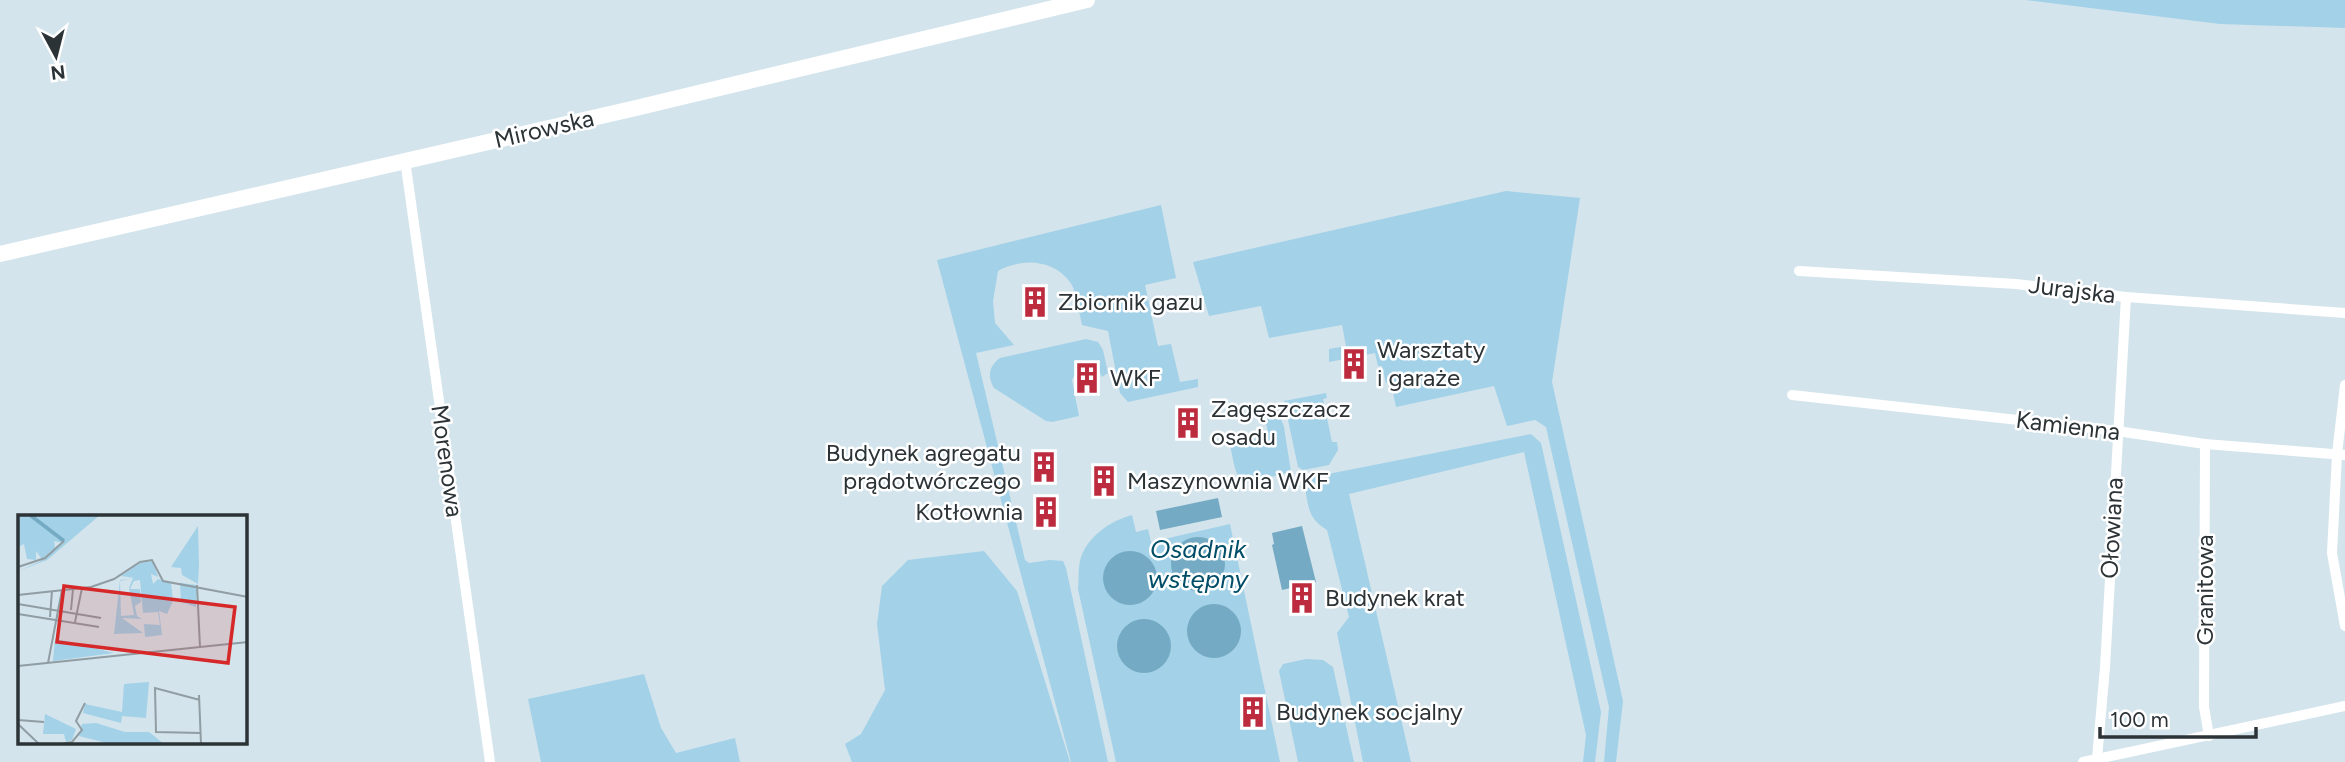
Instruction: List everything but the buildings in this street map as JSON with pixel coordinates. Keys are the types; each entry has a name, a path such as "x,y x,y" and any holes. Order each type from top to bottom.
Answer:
{"street":[{"name":"Mirowska","path":"0,254 636,108 1087,0"},
{"name":"Morenowa","path":"405,160 490,762"},
{"name":"Jurajska","path":"1799,271 2017,284 2126,297 2345,313"},
{"name":"Ołowiana","path":"2097,759 2105,667 2126,297"},
{"path":"2345,385 2332,553 2345,626"},
{"name":"Kamienna","path":"1792,395 2117,431 2205,444 2341,454"},
{"name":"Granitowa","path":"2205,444 2204,707 2209,736"},
{"path":"2083,762 2345,706"}],"shaded area":[{"path":"2025,0 2345,0 2345,28 2220,24"},
{"path":"1506,191 1580,198 1552,382 1623,701 1616,762 1604,762 1609,707 1546,427 1535,420 1507,426 1494,386 1396,407 1391,383 1386,383 1375,353 1329,362 1329,349 1346,346 1342,325 1269,338 1261,306 1209,316 1193,262"},
{"path":"1161,205 1176,278 1145,285 1158,346 1171,344 1180,382 1198,379 1198,387 1128,402 1120,393 1108,331 1082,325 1070,282 1055,269 1036,263 1017,264 998,271 993,301 995,323 1014,345 976,353 1025,560 1029,563 1063,561 1066,568 1108,762 1071,762 937,260"},
{"path":"1086,339 1098,342 1103,350 1108,373 1102,377 1092,366 1077,369 1072,380 1079,416 1046,421 994,388 990,372 993,364 1000,358"},
{"path":"1326,393 1327,398 1323,399 1332,442 1337,442 1338,450 1329,465 1303,470 1298,467 1284,401"},
{"path":"1277,408 1284,427 1291,472 1244,483 1236,471 1230,445 1257,439 1257,434 1268,432 1263,411"},
{"path":"1531,434 1541,443 1601,712 1595,762 1583,762 1586,735 1524,452 1349,494 1411,762 1363,762 1337,633 1349,617 1327,530 1313,517 1305,488 1313,477"},
{"path":"1132,515 1136,532 1148,529 1151,542 1230,524 1280,762 1116,762 1078,589 1079,571 1083,552 1093,537 1115,521"},
{"path":"984,551 1017,591 1070,762 852,762 845,744 861,734 885,690 877,624 882,586 908,560"},
{"path":"1306,659 1323,660 1333,667 1354,762 1298,762 1279,671 1283,664"},
{"path":"644,674 661,728 676,753 735,738 740,762 541,762 528,699"}],"water":[{"path":"1218,498 1222,517 1160,530 1156,511"},
{"path":"1302,526 1316,582 1282,590 1272,533"},
{"name":"Osadnik wstępny","path":"1198,537 1217,545 1225,564 1217,583 1198,591 1179,583 1171,564 1179,545"},
{"name":"Osadnik wstępny","path":"1130,551 1149,559 1157,578 1149,597 1130,605 1111,597 1103,578 1111,559"},
{"name":"Osadnik wstępny","path":"1214,604 1233,612 1241,631 1233,650 1214,658 1195,650 1187,631 1195,612"},
{"name":"Osadnik wstępny","path":"1144,619 1163,627 1171,646 1163,665 1144,673 1125,665 1117,646 1125,627"}],"place":[{"name":"Zbiornik gazu","path":"1035,302"},
{"name":"Warsztaty i garaże","path":"1354,364"},
{"name":"WKF","path":"1087,378"},
{"name":"Zagęszczacz osadu","path":"1188,423"},
{"name":"Budynek agregatu prądotwórczego","path":"1044,467"},
{"name":"Maszynownia WKF","path":"1104,481"},
{"name":"Kotłownia","path":"1046,512"},
{"name":"Budynek krat","path":"1302,598"},
{"name":"Budynek socjalny","path":"1253,712"}]}
